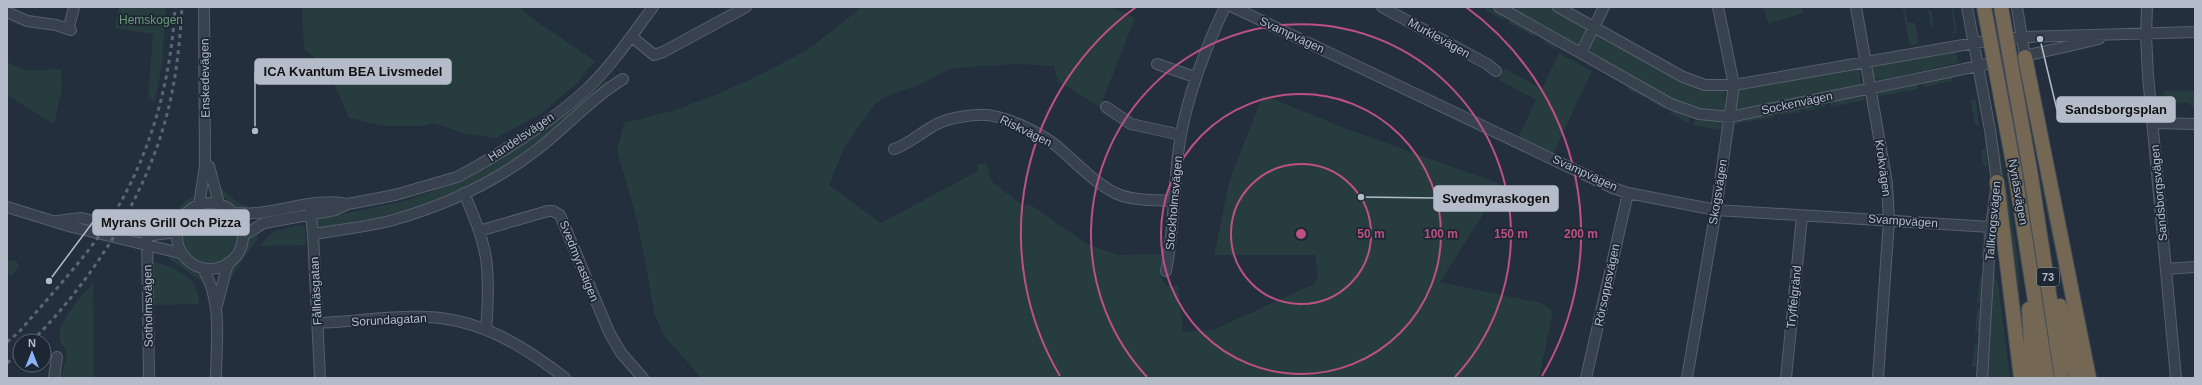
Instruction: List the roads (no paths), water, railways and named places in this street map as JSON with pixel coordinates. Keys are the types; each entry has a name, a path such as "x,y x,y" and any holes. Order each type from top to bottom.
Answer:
{"highway":[{"name":"Nynäsvägen","path":"1984,7 2016,179 2047,378"},
{"name":"Nynäsvägen","path":"2001,7 2044,249 2062,378"},
{"path":"2025,57 2089,378"},
{"path":"1997,182 2021,378"},
{"path":"2044,249 2060,305 2077,378"},
{"path":"2029,259 2029,320 2033,378"}],"street":[{"path":"7,12 27,21 70,27 74,7"},
{"name":"Enskedevägen","path":"199,204 205,166 206,148 204,7"},
{"name":"Handelsvägen","path":"244,235 264,223 335,210 348,204 395,196 426,187 457,177 490,159 548,120 588,89 632,37 653,7"},
{"path":"632,37 654,55 663,52 746,7"},
{"name":"Stockholmsvägen","path":"1166,271 1181,135 1201,58 1224,7"},
{"name":"Svampvägen","path":"1233,7 1613,188 1716,210 1991,227"},
{"name":"Murklevägen","path":"1382,7 1487,64 1496,71"},
{"name":"Sockenvägen","path":"1499,7 1671,104 1700,114 1730,116 2025,57 2117,35"},
{"name":"Sockenvägen","path":"1558,7 1684,77 1705,85 1734,85 1866,63 1974,42 2022,37 2146,35 2195,32"},
{"path":"1581,52 1604,7"},
{"name":"Skogsvägen","path":"1687,378 1716,210 1734,85 1718,7"},
{"name":"Krokvägen","path":"1856,7 1886,183 1889,220 1878,378"},
{"path":"1967,7 1978,66"},
{"path":"2017,7 2025,57"},
{"name":"Sandsborgsvägen","path":"2147,7 2146,35 2176,378"},
{"path":"1157,64 1195,77"},
{"name":"Tallkrogsvägen","path":"1978,66 1997,182 1991,227 1982,378"},
{"name":"Handelsvägen","path":"313,234 393,220 464,193 502,174 535,151 608,88 623,79"},
{"path":"1106,107 1131,124 1181,135"},
{"name":"Riskvägen","path":"894,149 932,127 946,121 979,114 993,116 1010,120 1057,146 1102,184 1116,193 1134,198 1173,201"},
{"path":"2153,123 2195,124"},
{"name":"Enskedevägen","path":"206,148 211,178 219,204"},
{"name":"Rörsoppsvägen","path":"1586,378 1628,192"},
{"path":"464,193 479,231 486,258 488,311 486,329"},
{"name":"Handelsvägen","path":"235,213 254,214 334,201 348,204"},
{"path":"7,207 147,246 180,253 188,261 203,268 220,268 228,263 238,252 244,235 242,226 235,213 219,204 199,204 187,211 180,221 176,232 180,253"},
{"name":"Fållnäsgatan","path":"310,204 313,234 320,378"},
{"name":"Svedmyrastigen","path":"479,231 548,211 553,211 560,216 609,332 622,353 643,378"},
{"name":"Tryffelgränd","path":"1786,378 1802,216"},
{"path":"55,221 80,218 147,234 162,235 176,232"},
{"name":"Sotholmsvägen","path":"147,234 149,378"},
{"path":"216,309 228,263"},
{"path":"2166,269 2195,267"},
{"path":"203,268 213,292 216,309 216,378"},
{"name":"Sorundagatan","path":"317,323 429,317 486,329 523,347 565,378"},
{"path":"54,378 57,357"}],"railway":[{"path":"7,342 19,332 63,282 94,243 120,204 145,151 154,123 168,65 173,36 175,7"},
{"path":"40,333 77,290 97,262 133,202 148,170 160,138 172,94 178,56 182,7"},
{"path":"7,363 12,359"}],"place":[{"name":"Sandsborgsplan","path":"2040,39"},
{"name":"ICA Kvantum BEA Livsmedel","path":"255,131"},
{"name":"Svedmyraskogen","path":"1361,197"},
{"name":"Myrans Grill Och Pizza","path":"49,281"}],"park label":[{"name":"Hemskogen","path":"151,20"}]}
